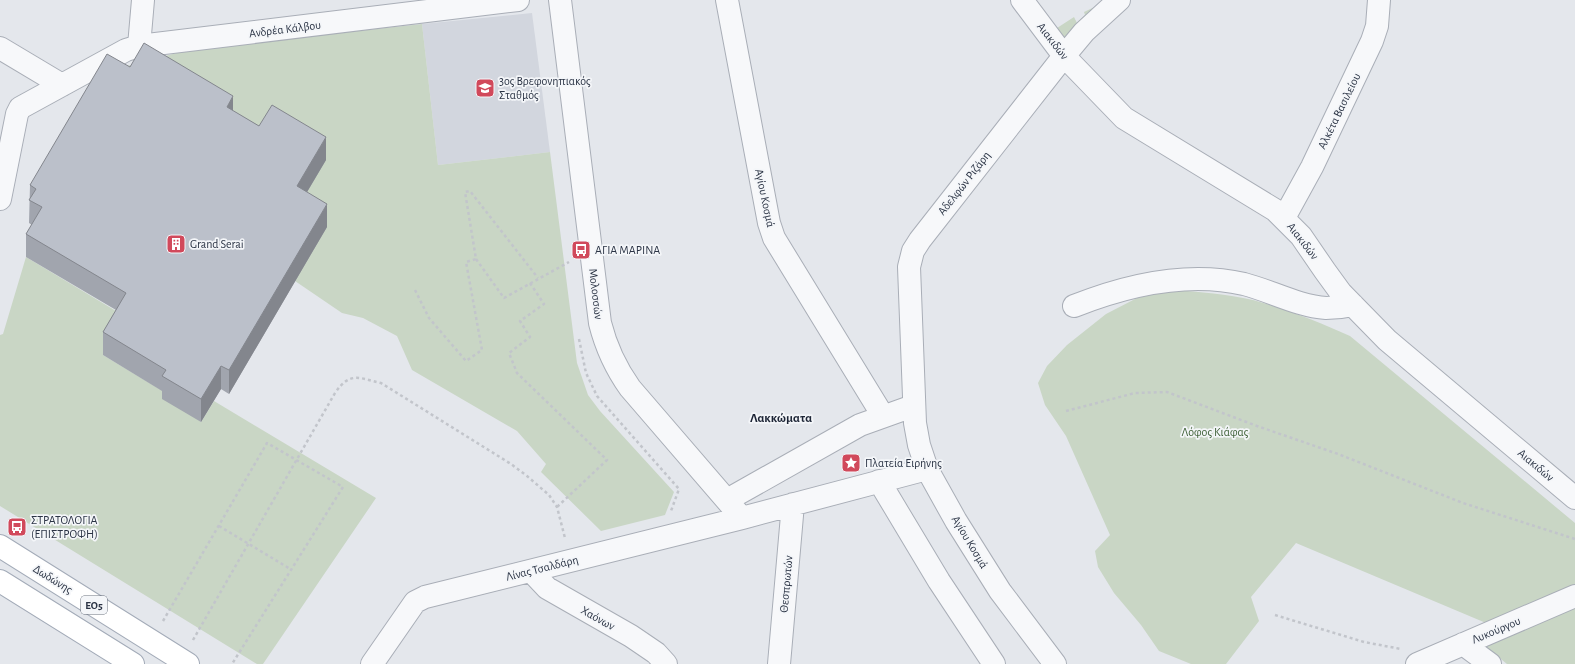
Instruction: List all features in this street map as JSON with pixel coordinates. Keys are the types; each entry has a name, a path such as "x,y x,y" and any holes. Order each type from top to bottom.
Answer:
{"main road":[{"name":"Δωδώνης","path":"0,546 184,662"},
{"name":"ΕΟ5","path":"0,581 132,664"}],"street":[{"path":"139,46 143,0"},
{"name":"Ανδρέα Κάλβου","path":"0,199 17,114 20,108 126,50 139,46 518,0"},
{"name":"Μολοσσών","path":"560,0 599,317 603,337 609,355 630,388 742,518"},
{"name":"Αγίου Κοσμά","path":"727,0 769,223 774,238 883,416"},
{"name":"Αιακιδών","path":"1022,0 1064,56 1124,118 1275,210 1302,236 1325,271 1353,305 1387,340 1575,498"},
{"name":"Αδελφών Ριζάρη","path":"913,406 909,267 913,251 1064,56 1084,32 1119,0"},
{"name":"Αλκέτα Βασιλείου","path":"1284,218 1312,166 1372,41 1377,26 1379,0"},
{"path":"0,48 62,85"},
{"path":"1074,306 1092,299 1157,282 1198,279 1214,279 1238,283 1317,307 1337,308 1353,305"},
{"path":"727,500 860,425 913,406"},
{"name":"Αγίου Κοσμά","path":"913,406 919,445 927,469 977,555 1000,591 1055,664"},
{"name":"Λίνας Τσαλδάρη","path":"372,664 411,608 419,599 742,518 927,469"},
{"path":"879,481 939,581 994,664"},
{"name":"Θεσπρωτών","path":"779,664 793,504"},
{"name":"Χαόνων","path":"531,570 547,588 631,636 656,653 666,664"},
{"name":"Λυκούργου","path":"1421,663 1575,596"},
{"path":"1463,644 1490,664"}],"path":[{"path":"538,278 470,191 465,192 476,259 504,298 569,262"},
{"path":"568,254 570,270"},
{"path":"415,290 429,318 466,361 482,350 466,262 476,259"},
{"path":"530,283 544,304 520,321 530,337 509,353 516,373 607,460 557,508"},
{"path":"579,339 586,373 597,396 679,488 670,514"},
{"path":"184,662 249,544 342,384 349,379 358,378 381,382 511,464 549,495 557,508 567,544"},
{"path":"1066,411 1135,392 1167,392 1257,426 1338,454 1464,503 1575,539"},
{"path":"151,641 267,443 343,487 232,664"},
{"path":"219,526 292,570"},
{"path":"1275,615 1364,642 1410,652 1421,663"}],"shaded area":[{"name":"3ος Βρεφονηπιακός Σταθμός","path":"532,13 550,152 438,165 422,24"}],"green space":[{"path":"1101,4 1068,45 1057,28 1074,17 1077,23 1085,15 1084,12"},
{"path":"422,24 438,165 550,152 577,363 588,395 600,411 674,492 665,515 601,531 541,472 546,464 517,431 412,370 397,336 363,318 342,313 295,281 297,209 325,160 259,149 130,90 127,66 192,49"},
{"path":"26,257 126,317 103,355 166,393 201,422 214,401 376,498 263,664 257,664 0,506 0,335 3,334"},
{"name":"Λόφος Κιάφας","path":"1174,290 1204,292 1253,300 1278,307 1350,336 1575,523 1575,664 1507,664 1485,646 1486,623 1296,543 1251,597 1259,621 1226,664 1191,664 1159,651 1141,625 1114,593 1098,567 1095,551 1110,535 1066,436 1045,405 1038,383 1047,366 1067,345 1106,314 1137,298"}],"building":[{"name":"Grand Serai","path":"144,43 233,96 227,107 259,126 272,105 326,137 297,186 327,204 229,370 221,366 201,399 162,376 166,370 103,332 126,293 26,234 42,207 29,200 36,189 30,185 107,54 130,67"}],"place":[{"name":"3ος Βρεφονηπιακός Σταθμός","path":"485,88"},
{"name":"Grand Serai","path":"176,244"},
{"name":"ΑΓΙΑ ΜΑΡΙΝΑ","path":"581,250"},
{"name":"Πλατεία Ειρήνης","path":"851,463"},
{"name":"ΣΤΡΑΤΟΛΟΓΙΑ (ΕΠΙΣΤΡΟΦΗ)","path":"17,527"}],"district":[{"name":"Λακκώματα","path":"781,417"}]}
